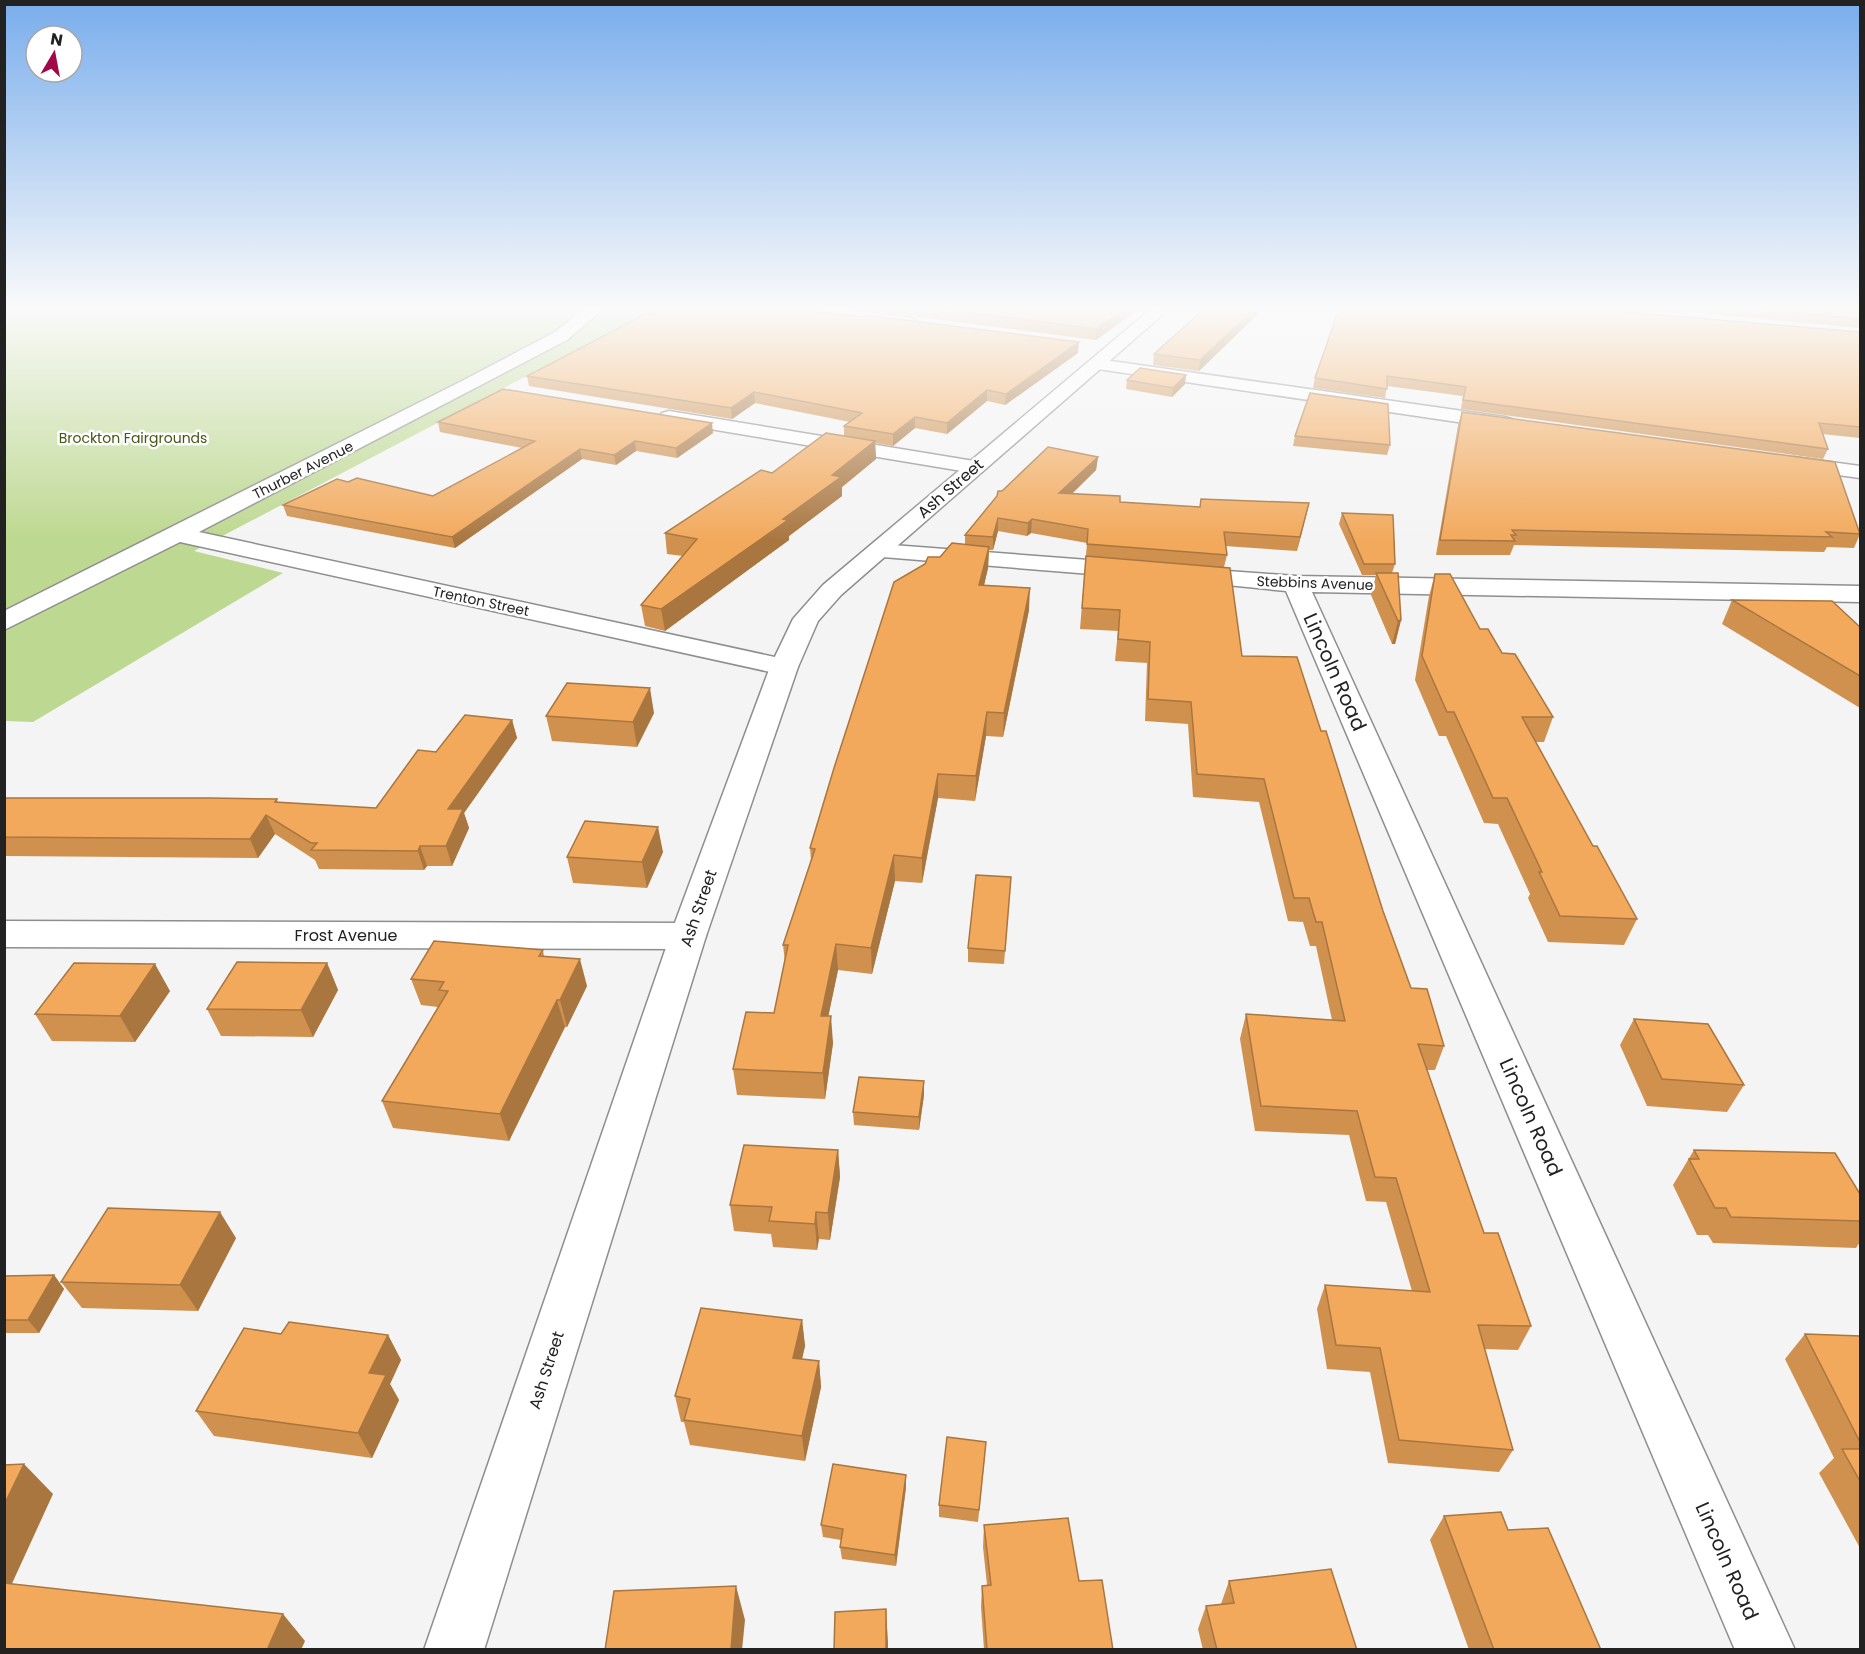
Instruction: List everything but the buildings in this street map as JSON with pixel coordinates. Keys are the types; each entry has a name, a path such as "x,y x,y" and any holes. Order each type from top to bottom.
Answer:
{"street":[{"name":"Thurber Avenue","path":"4,622 467,386"},
{"path":"477,386 503,390"},
{"name":"Ash Street","path":"454,1650 688,936 784,667 806,619 832,590 879,551 1063,386"},
{"path":"1294,386 1522,425"},
{"path":"655,415 974,467"},
{"path":"1774,460 1860,472"},
{"name":"Trenton Street","path":"178,534 784,667"},
{"name":"Stebbins Avenue","path":"879,551 1296,584 1860,594"},
{"name":"Lincoln Road","path":"1296,584 1766,1650"},
{"path":"1831,594 1860,612"},
{"name":"Frost Avenue","path":"4,934 688,936"}],"green space":[{"name":"Brockton Fairgrounds","path":"5,386 507,386 194,551 283,573 33,722 5,721"}]}
